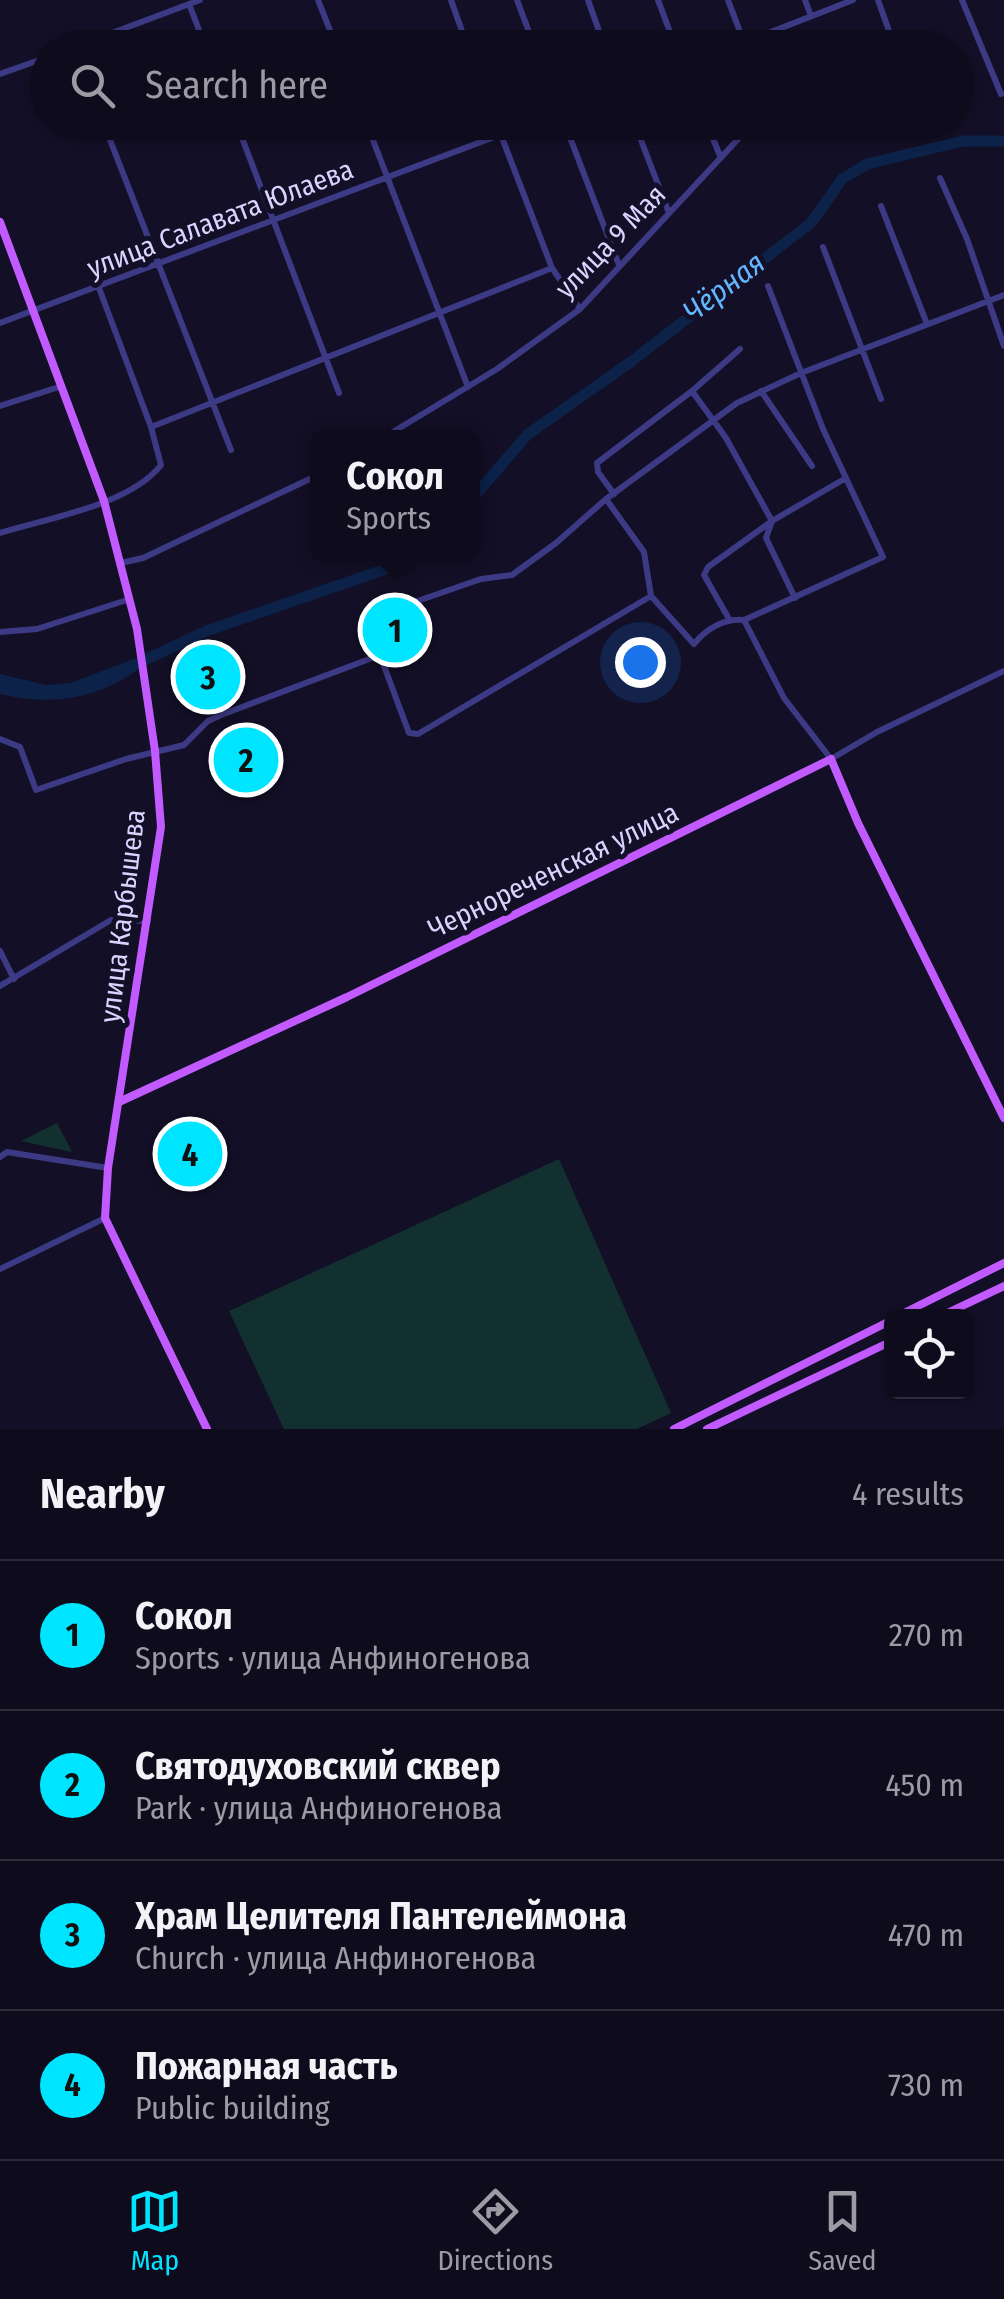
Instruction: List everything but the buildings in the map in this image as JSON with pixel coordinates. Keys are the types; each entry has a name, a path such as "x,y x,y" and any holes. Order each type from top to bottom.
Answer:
{"main road":[{"name":"улица Карбышева","path":"0,222 104,501 137,629 155,752 161,827 108,1168 105,1218"},
{"name":"Чернореченская улица","path":"119,1102 361,990 831,759"},
{"path":"831,759 858,824 1004,1118"},
{"path":"105,1218 207,1429"},
{"path":"913,1309 1004,1263"},
{"path":"956,1309 1004,1286"},
{"path":"674,1429 884,1323"},
{"path":"842,1344 850,1361"},
{"path":"706,1429 884,1345"}],"street":[{"path":"119,30 200,0"},
{"path":"318,0 330,30"},
{"path":"450,0 461,30"},
{"path":"517,0 528,30"},
{"path":"588,0 599,30"},
{"path":"658,0 669,30"},
{"path":"728,0 739,30"},
{"path":"804,0 810,16"},
{"path":"779,30 854,0"},
{"path":"878,0 889,30"},
{"path":"962,0 1001,94"},
{"path":"189,4 199,30"},
{"path":"0,74 30,63"},
{"path":"110,140 230,450"},
{"path":"243,140 323,358 340,393"},
{"path":"373,140 468,387"},
{"name":"улица Салавата Юлаева","path":"0,323 487,140"},
{"path":"502,140 552,268 580,309"},
{"path":"571,140 619,264"},
{"path":"641,140 669,212"},
{"path":"714,140 721,158"},
{"name":"улица 9 Мая","path":"396,430 468,387 580,309 738,140"},
{"path":"940,178 1004,346"},
{"path":"881,206 927,324"},
{"path":"824,247 881,399"},
{"path":"151,427 552,268"},
{"path":"740,350 597,463 610,497 644,552 652,596 694,644 702,634 730,619 744,620 883,557 801,372 768,286"},
{"path":"0,533 104,501 151,478 161,465 151,427 99,288"},
{"path":"652,596 418,734 408,733 373,624 378,616 481,579 486,582 512,576 712,419 761,391 801,372 1004,296"},
{"path":"0,406 62,386"},
{"path":"692,391 772,521 766,538 795,598"},
{"path":"761,391 812,466"},
{"path":"730,619 704,574 708,568 772,521 846,478"},
{"path":"120,562 157,552 310,479"},
{"path":"749,539 766,538"},
{"path":"0,632 37,629 130,598"},
{"path":"744,620 784,698 831,759"},
{"path":"0,739 20,747 36,790 184,745 221,714 380,655"},
{"name":"Чернореченская улица","path":"831,759 877,732 1004,672"},
{"path":"0,986 111,920 148,921"},
{"path":"0,951 14,979"},
{"path":"0,1157 7,1152 108,1168"},
{"path":"0,1269 105,1218"}],"green space":[{"path":"247,740 258,777 242,782 235,743"},
{"path":"57,1123 72,1152 21,1141"},
{"path":"559,1159 671,1413 637,1429 284,1429 229,1311"}],"water":[{"path":"133,659 136,671 87,694 36,700 0,694 0,674 46,685 71,683"}],"waterway":[{"name":"Чёрная","path":"480,490 527,435 632,361 812,222 842,179 867,164 963,141 1004,141"},
{"name":"Чёрная","path":"121,671 209,630 389,568 398,560"}],"place":[{"name":"Сокол","path":"395,630"},
{"name":"Храм Целителя Пантелеймона","path":"208,677"},
{"name":"Святодуховский сквер","path":"246,760"},
{"name":"Пожарная часть","path":"190,1154"}]}
